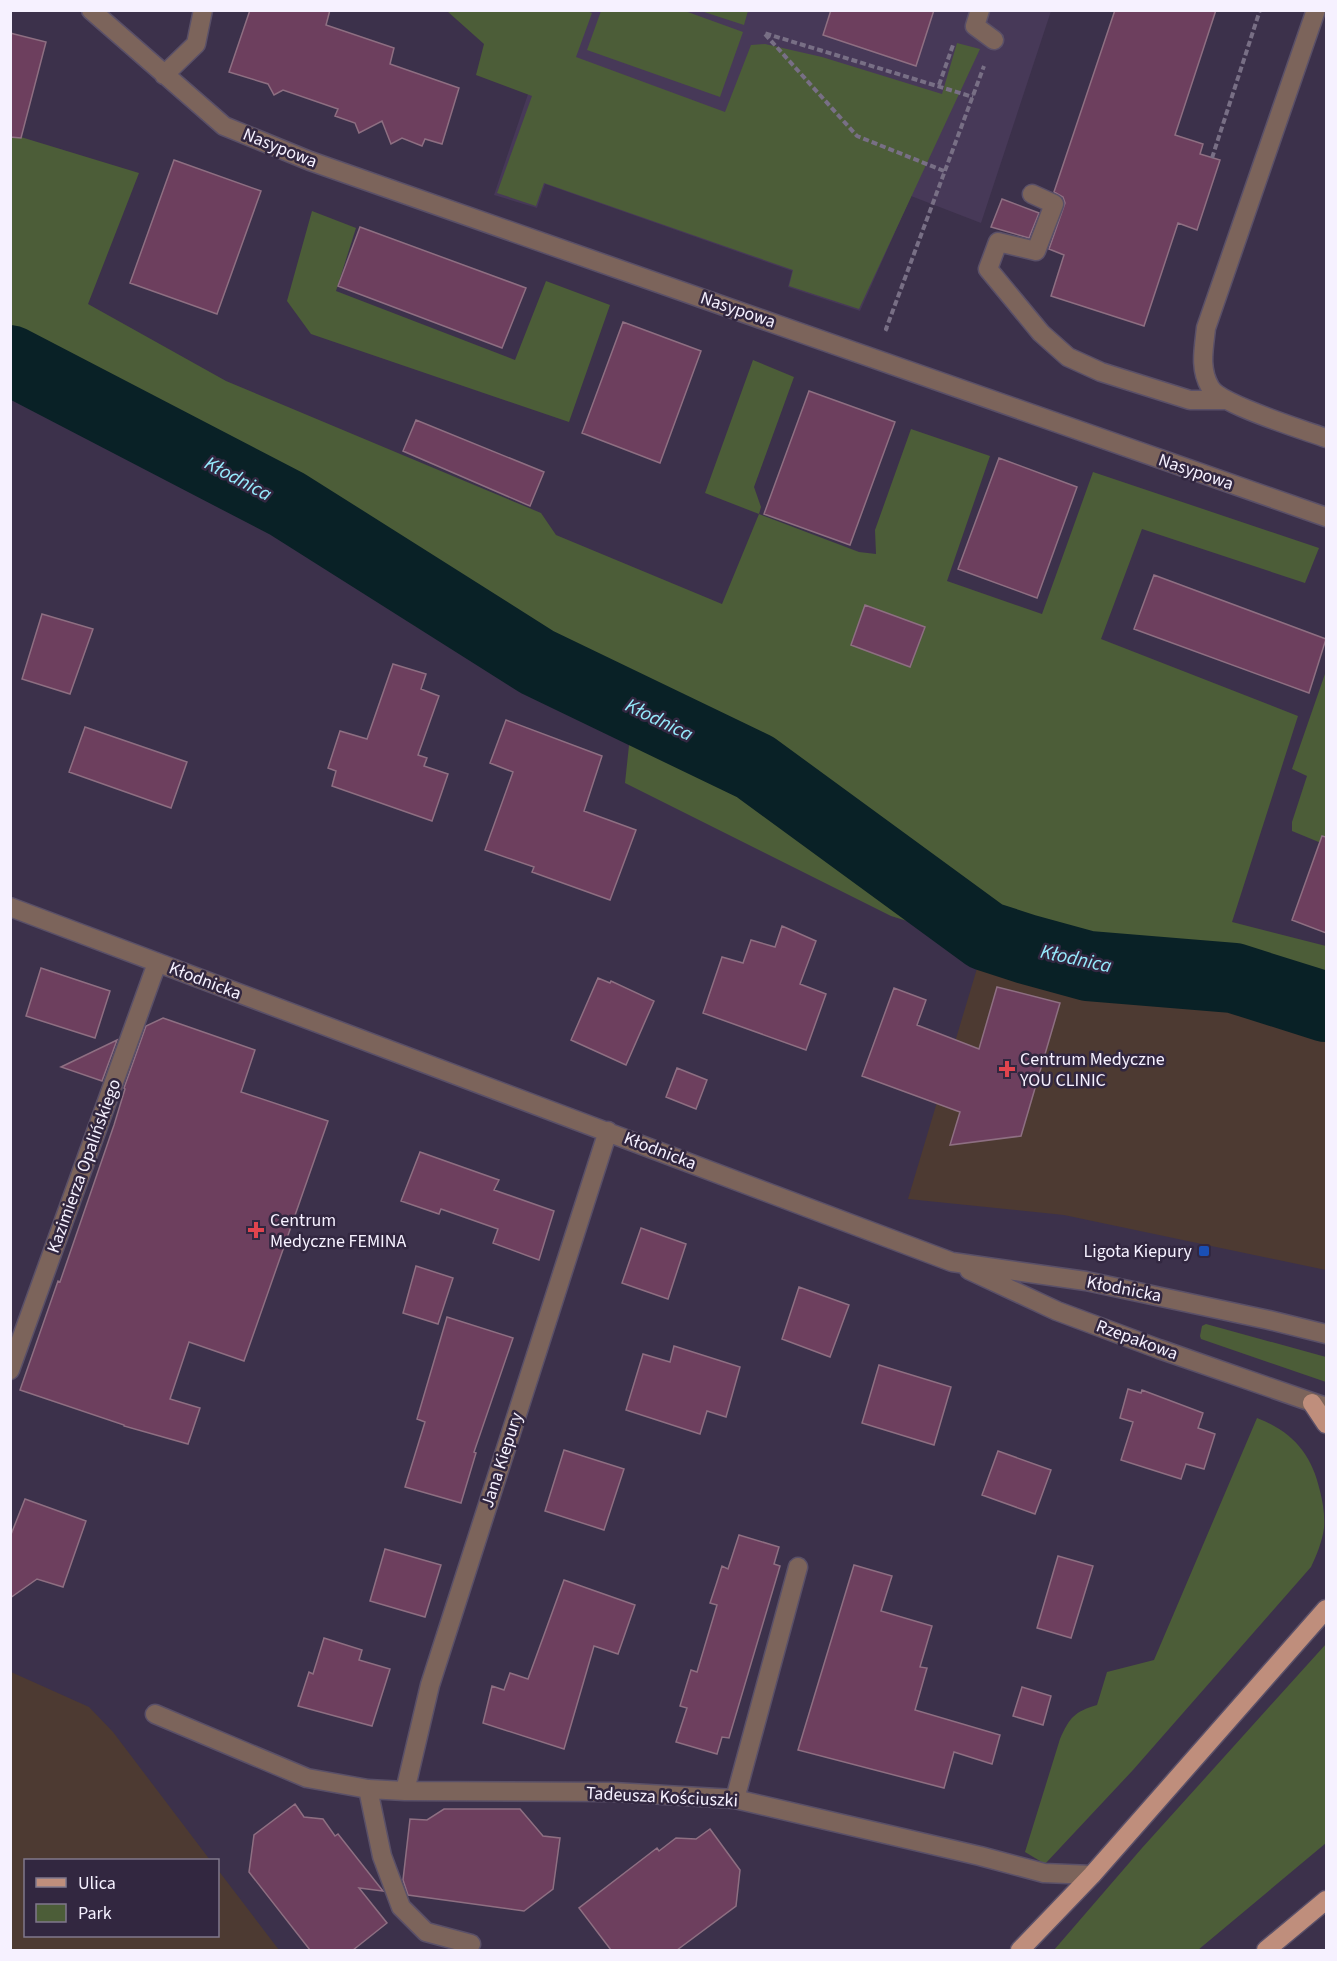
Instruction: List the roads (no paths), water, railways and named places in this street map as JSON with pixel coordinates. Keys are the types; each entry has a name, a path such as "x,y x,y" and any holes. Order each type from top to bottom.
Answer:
{"main road":[{"path":"1319,1405 1326,1424"},
{"path":"1020,1950 1092,1875 1326,1609"},
{"path":"1266,1950 1326,1900"}],"street":[{"name":"Nasypowa","path":"91,10 224,126 310,161 1326,517"},
{"path":"164,75 196,44 203,10"},
{"path":"980,10 975,27 994,40"},
{"path":"1316,10 1206,328 1202,363 1210,388 1226,400 1326,438"},
{"path":"1032,194 1054,204 1036,251 998,242 988,269 1041,333 1068,357 1101,372 1190,400 1226,400"},
{"name":"Kłodnicka","path":"10,907 951,1262 1086,1281 1326,1334"},
{"name":"Kazimierza Opalińskiego","path":"10,1370 157,963"},
{"name":"Jana Kiepury","path":"405,1791 430,1685 608,1131"},
{"name":"Rzepakowa","path":"951,1262 1058,1311 1319,1405"},
{"path":"735,1799 798,1567"},
{"name":"Tadeusza Kościuszki","path":"155,1714 307,1778 368,1789 613,1792 735,1799 1044,1873 1092,1875"},
{"path":"368,1789 382,1856 401,1907 426,1932 471,1944"}],"waterway":[{"name":"Kłodnica","path":"10,360 287,504 537,662 755,767 986,936 1088,966 1234,978 1326,1007"}],"place":[{"name":"Centrum Medyczne YOU CLINIC","path":"1007,1069"},
{"name":"Centrum Medyczne FEMINA","path":"256,1230"},
{"name":"Ligota Kiepury","path":"1204,1251"}]}
